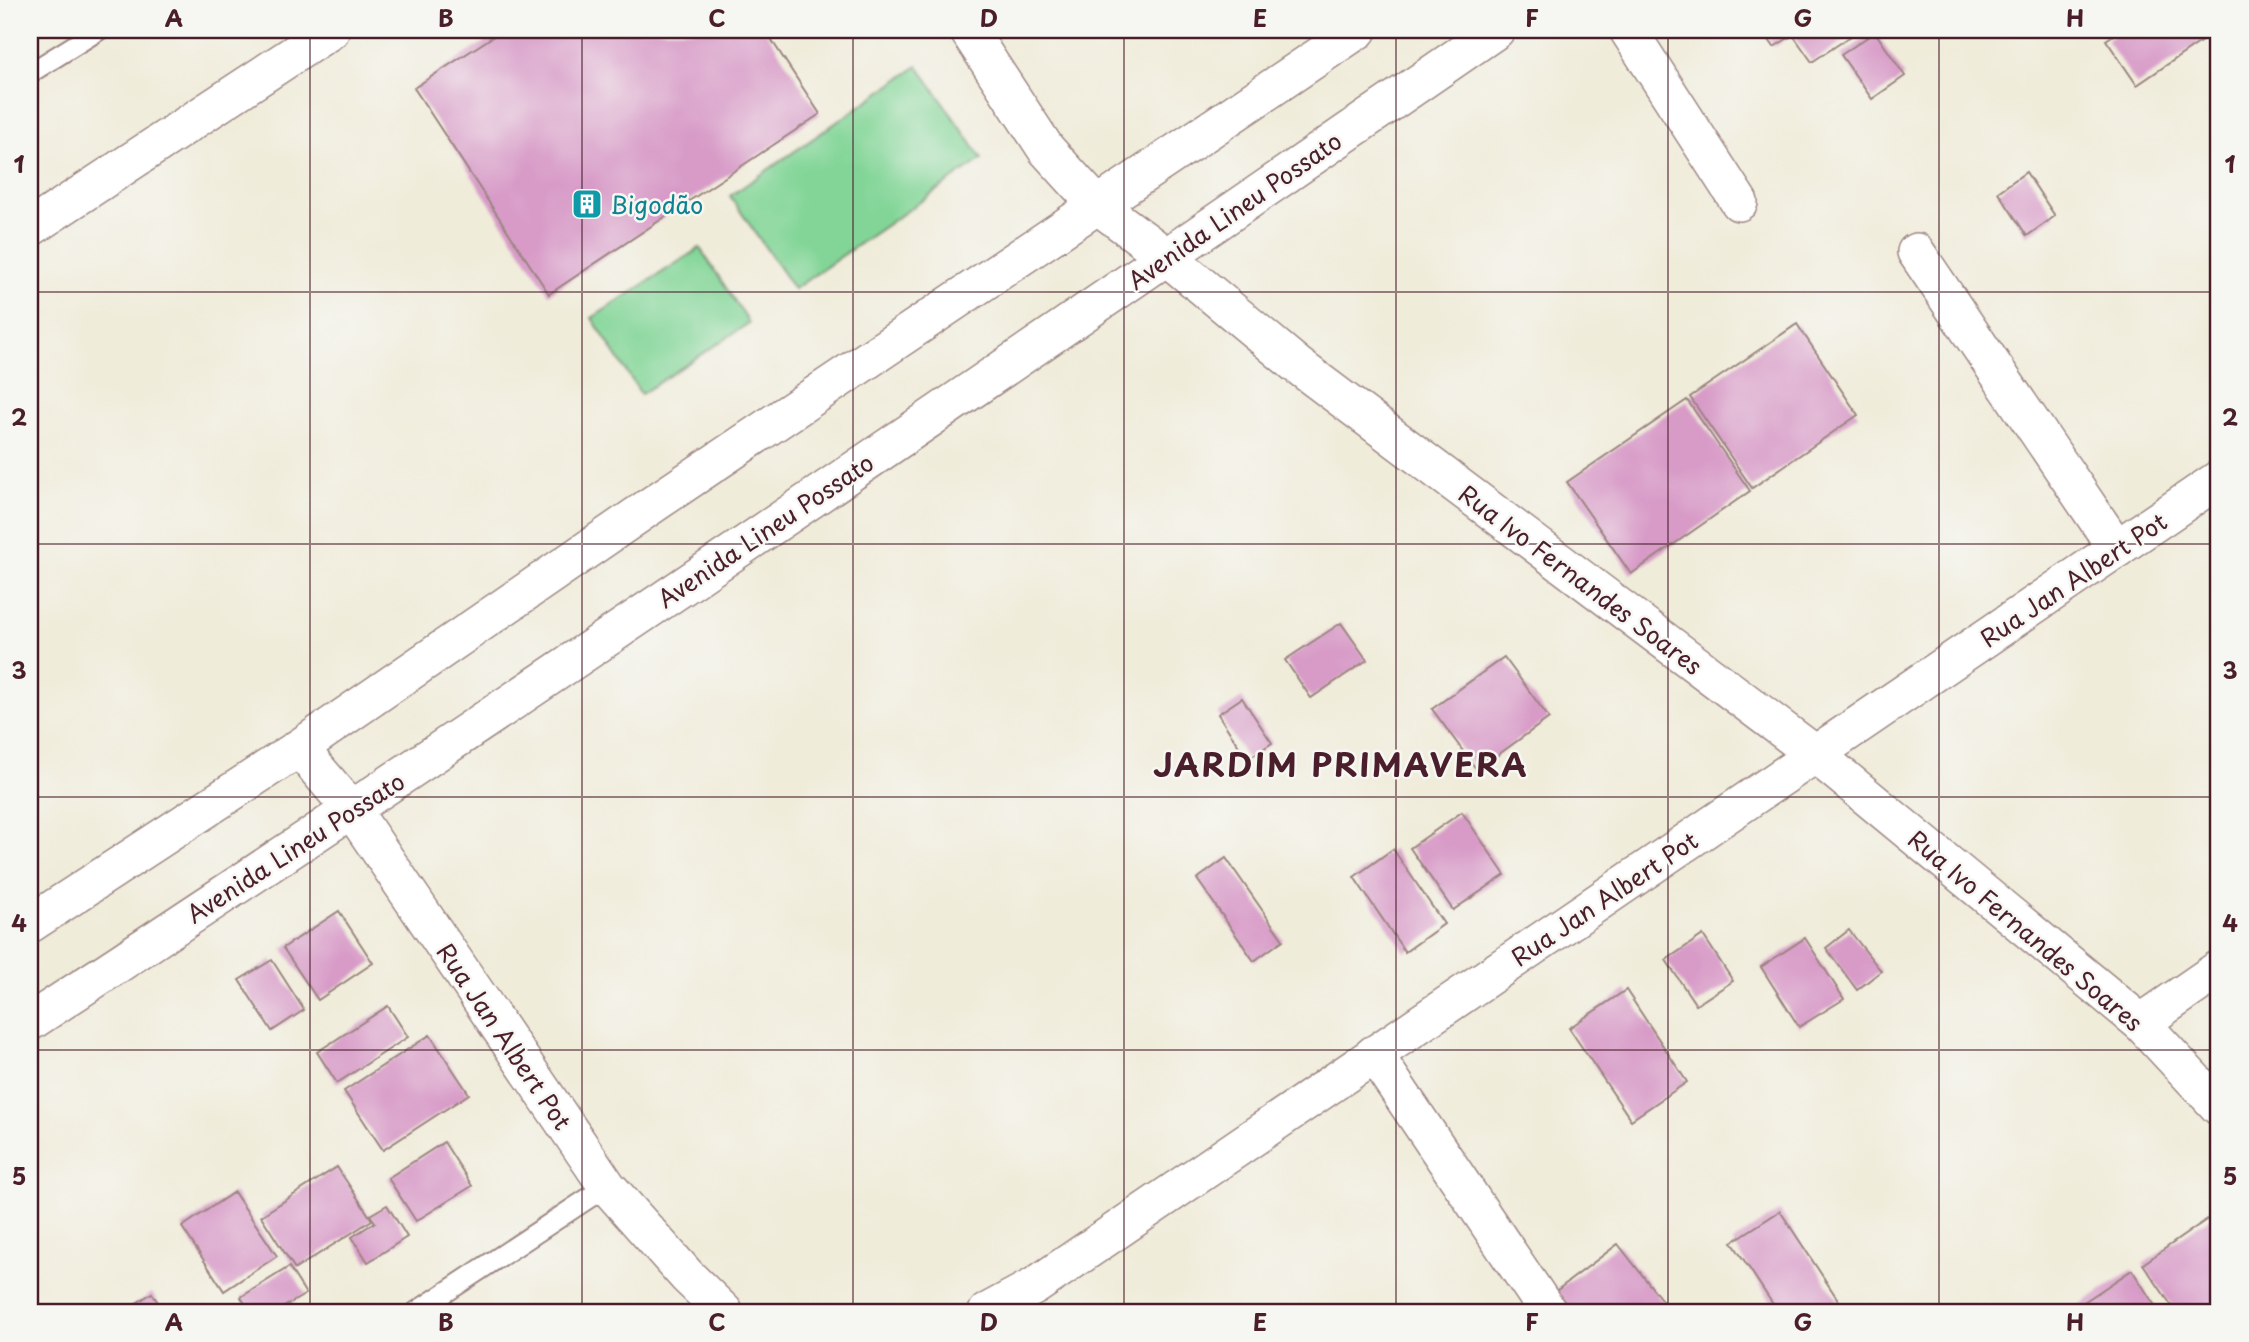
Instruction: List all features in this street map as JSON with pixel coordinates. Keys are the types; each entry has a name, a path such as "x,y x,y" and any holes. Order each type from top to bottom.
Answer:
{"street":[{"path":"30,229 331,30"},
{"name":"Rua Ivo Fernandes Soares","path":"968,30 1046,149 1097,205 1167,257 1297,365 1815,754 2141,1023 2219,1107"},
{"path":"30,924 299,748 655,503 1358,30"},
{"name":"Avenida Lineu Possato","path":"30,1022 352,810 1167,257 1496,30"},
{"path":"1628,30 1739,202"},
{"path":"1916,252 2117,549"},
{"name":"Rua Jan Albert Pot","path":"987,1312 1035,1286 2219,479"},
{"name":"Rua Jan Albert Pot","path":"299,748 352,810 607,1186 687,1276 724,1312"},
{"path":"2141,1023 2219,969"},
{"path":"1374,1054 1548,1312"}],"lane":[{"path":"30,73 99,30"},
{"path":"416,1312 607,1186"}],"green space":[{"path":"918,66 982,159 794,289 730,196"},
{"path":"700,248 749,323 641,394 592,318"}],"building":[{"name":"Bigodão","path":"503,30 765,30 820,114 549,294 414,88"},
{"path":"1762,30 1860,30 1812,62 1793,35 1774,47"},
{"path":"2121,30 2218,30 2137,85 2106,40"},
{"path":"1875,32 1905,76 1872,99 1841,55"},
{"path":"2026,172 2055,216 2027,236 1998,192"},
{"path":"1797,324 1858,415 1752,488 1690,397"},
{"path":"1687,400 1750,491 1631,574 1567,482"},
{"path":"1341,623 1367,660 1311,698 1285,660"},
{"path":"1504,657 1549,718 1477,770 1432,709"},
{"path":"1242,698 1272,743 1247,759 1218,714"},
{"path":"1462,812 1505,875 1453,910 1410,848"},
{"path":"1393,849 1444,924 1405,952 1354,877"},
{"path":"1226,858 1283,940 1254,961 1197,879"},
{"path":"339,911 373,963 318,1000 283,948"},
{"path":"1849,930 1881,971 1857,990 1826,948"},
{"path":"1703,935 1733,981 1696,1005 1666,960"},
{"path":"1805,938 1844,999 1799,1027 1761,967"},
{"path":"272,960 304,1010 272,1031 239,980"},
{"path":"1626,990 1687,1082 1631,1120 1569,1028"},
{"path":"388,1006 408,1037 337,1083 317,1052"},
{"path":"430,1035 469,1094 383,1150 344,1091"},
{"path":"444,1142 472,1186 416,1221 388,1178"},
{"path":"337,1167 372,1220 295,1269 261,1216"},
{"path":"234,1192 277,1256 224,1291 182,1227"},
{"path":"387,1205 407,1237 368,1262 352,1237 375,1222 370,1215"},
{"path":"1780,1211 1846,1312 1778,1312 1732,1242"},
{"path":"2219,1211 2219,1312 2176,1312 2143,1264"},
{"path":"1618,1244 1671,1312 1572,1312 1556,1291"},
{"path":"289,1267 306,1294 275,1312 250,1312 241,1297"},
{"path":"2132,1270 2159,1312 2069,1312"},
{"path":"152,1293 164,1312 123,1312"}],"place":[{"name":"Bigodão","path":"587,204"}],"district":[{"name":"JARDIM PRIMAVERA","path":"1341,764"}]}
